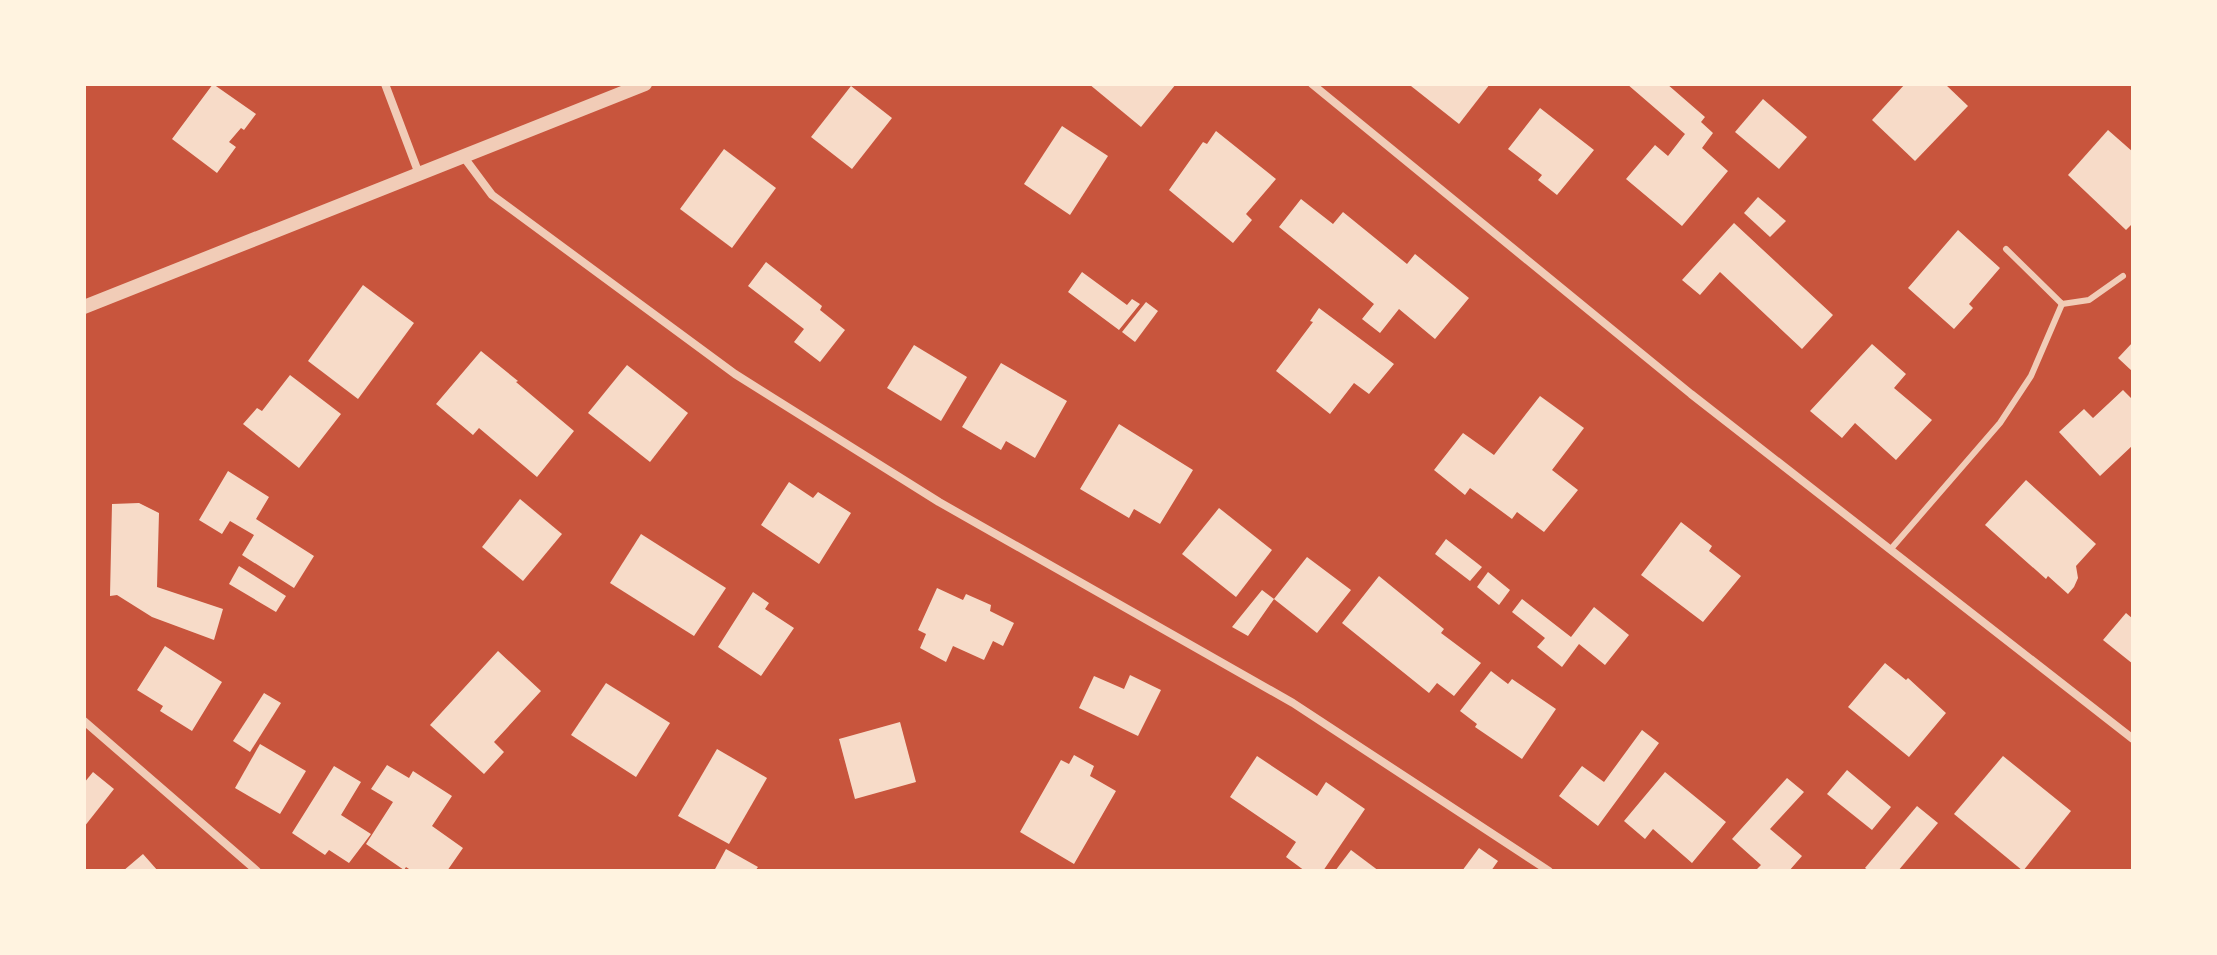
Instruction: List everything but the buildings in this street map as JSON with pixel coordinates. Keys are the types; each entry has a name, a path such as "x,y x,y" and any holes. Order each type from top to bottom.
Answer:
{"street":[{"path":"385,84 419,174"},
{"path":"84,307 645,84"},
{"path":"1312,84 1691,394 2133,739"},
{"path":"463,156 492,195 735,374 939,502 1293,703 1549,871"},
{"path":"84,721 257,871"}],"lane":[{"path":"2006,249 2062,304"},
{"path":"2062,304 2089,300 2123,276"},
{"path":"1890,550 2000,423 2031,376 2062,304"}]}
